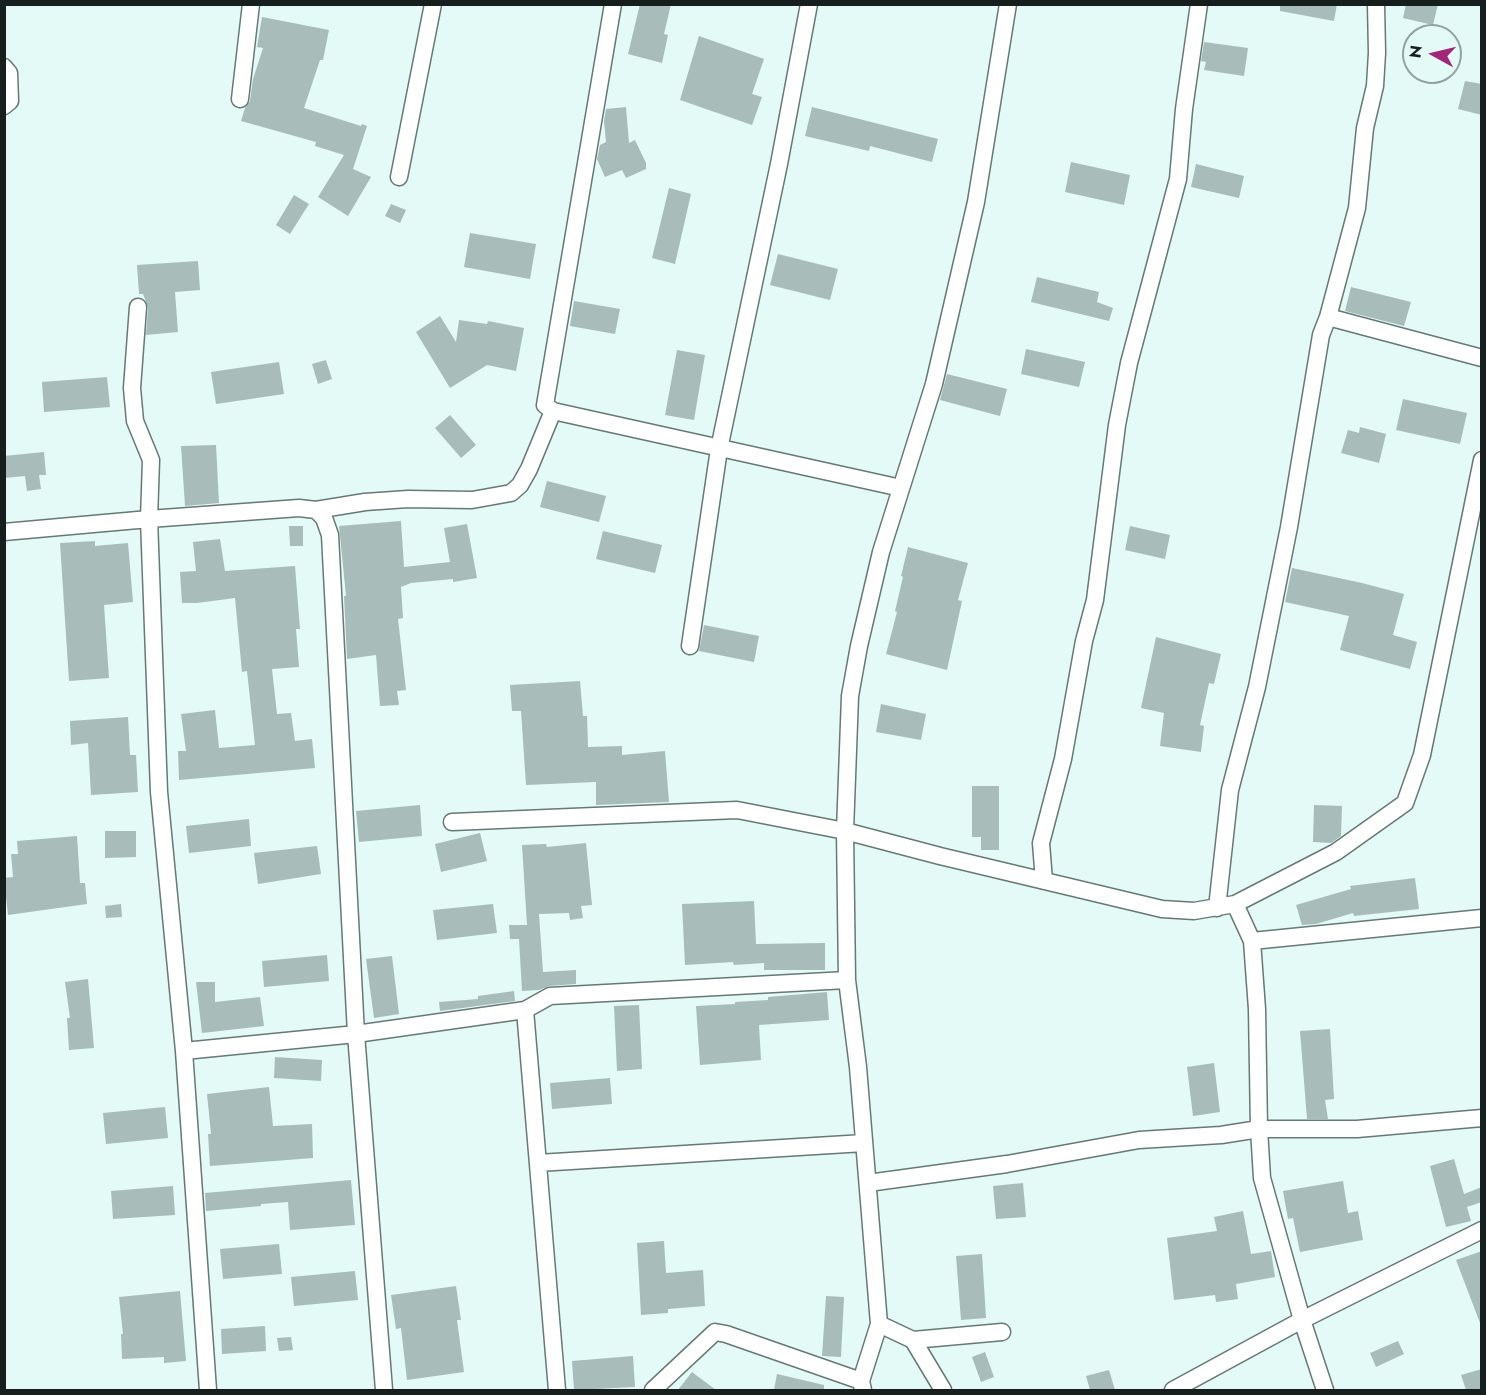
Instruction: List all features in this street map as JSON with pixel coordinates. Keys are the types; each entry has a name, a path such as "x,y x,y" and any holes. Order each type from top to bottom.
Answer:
{"street":[{"path":"240,99 251,4"},
{"path":"399,177 433,4"},
{"path":"613,4 545,405 553,411 901,488"},
{"path":"690,646 719,449 779,164 809,4"},
{"path":"653,1390 715,1332 726,1334 862,1386 879,1324 868,1183 847,980 845,831 850,696 881,552 934,384 976,202 1008,4"},
{"path":"1044,881 1041,843 1063,759 1084,641 1095,600 1117,425 1129,363 1178,179 1184,109 1199,4"},
{"path":"1217,908 1230,790 1257,687 1289,527 1321,335 1328,317 1357,208 1365,128 1375,86 1376,4"},
{"path":"4,67 9,73 10,101 4,106"},
{"path":"138,307 132,388 135,421 151,460 149,519 159,792 184,1051 208,1390"},
{"path":"1328,317 1482,358"},
{"path":"4,532 299,508 316,510 365,502 408,499 472,500 511,493 520,485 529,469 553,411"},
{"path":"452,822 737,810 845,831 1162,909 1194,911 1234,904 1336,852 1405,803 1422,755 1482,460"},
{"path":"316,510 324,518 330,536 356,1034 384,1390"},
{"path":"1234,904 1252,941 1257,1009 1262,1178 1302,1320 1325,1390"},
{"path":"1252,941 1482,918"},
{"path":"184,1051 356,1034 525,1010 550,996 847,980"},
{"path":"525,1010 557,1390"},
{"path":"868,1183 1007,1164 1139,1140 1221,1135 1259,1129 1358,1129 1482,1118"},
{"path":"538,1163 864,1143"},
{"path":"1173,1390 1302,1320 1482,1230"},
{"path":"879,1324 913,1340 1002,1332"},
{"path":"913,1340 943,1390"}],"building":[{"path":"640,4 671,4 664,34 668,35 662,63 628,54"},
{"path":"1280,4 1337,4 1334,21 1280,11"},
{"path":"1406,4 1438,4 1433,24 1403,18"},
{"path":"262,17 329,30 323,60 320,60 304,108 367,126 353,169 371,177 348,216 318,197 344,155 315,146 316,142 241,121 250,101 253,79 263,48 257,47"},
{"path":"699,36 764,59 752,94 762,97 752,125 680,100"},
{"path":"1204,42 1248,48 1244,76 1204,70 1206,62 1201,61"},
{"path":"1465,81 1482,84 1482,115 1458,109"},
{"path":"626,107 629,143 635,140 646,163 646,169 626,178 622,170 605,177 597,159 600,145 606,142 604,121 606,109"},
{"path":"812,107 938,139 932,162 870,146 869,151 805,136"},
{"path":"1071,162 1130,175 1124,205 1065,192"},
{"path":"1196,164 1244,176 1239,198 1191,187"},
{"path":"669,188 691,194 675,264 652,258"},
{"path":"294,195 309,204 290,234 276,225"},
{"path":"391,204 406,210 400,223 385,216"},
{"path":"470,233 536,244 530,279 464,267"},
{"path":"778,254 838,269 830,300 770,285"},
{"path":"198,261 200,290 175,292 178,332 146,335 148,307 143,294 139,294 137,265"},
{"path":"1037,277 1099,292 1097,302 1113,308 1109,321 1031,302"},
{"path":"1351,287 1411,302 1404,326 1345,311"},
{"path":"574,301 620,309 615,334 570,326"},
{"path":"440,316 456,342 459,320 487,324 488,321 524,328 516,371 487,365 450,388 416,332"},
{"path":"1026,349 1085,362 1079,387 1021,374"},
{"path":"677,350 705,355 694,420 665,415"},
{"path":"326,360 332,379 318,384 312,364"},
{"path":"279,362 284,394 216,404 211,372"},
{"path":"947,374 1007,389 1000,416 940,400"},
{"path":"107,377 110,407 44,412 42,382"},
{"path":"1403,399 1467,413 1460,444 1396,430"},
{"path":"450,415 476,445 461,458 435,428"},
{"path":"1360,427 1386,434 1379,463 1341,453 1348,430 1359,433"},
{"path":"216,445 219,503 185,506 181,446"},
{"path":"44,452 46,475 39,475 41,489 27,491 25,476 4,478 4,456"},
{"path":"547,481 606,496 599,522 540,507"},
{"path":"401,521 404,567 450,562 444,528 467,524 477,578 453,582 453,579 411,583 401,587 403,618 398,619 406,690 397,691 399,705 380,706 376,655 347,659 344,596 346,596 339,526"},
{"path":"289,526 303,526 303,546 290,546"},
{"path":"1130,526 1170,535 1165,559 1125,550"},
{"path":"603,531 662,545 655,573 596,559"},
{"path":"220,539 225,571 295,566 300,629 296,629 299,667 272,669 277,714 291,713 295,741 312,739 315,768 179,780 178,751 186,751 181,714 215,710 219,748 255,745 247,671 242,672 235,598 182,603 180,572 196,571 193,542"},
{"path":"95,541 95,546 128,543 133,602 104,605 109,678 69,681 60,543"},
{"path":"908,547 968,563 958,600 962,601 947,670 886,654 897,612 895,611"},
{"path":"1292,568 1404,594 1393,635 1417,642 1410,669 1340,650 1349,616 1285,602"},
{"path":"704,625 759,636 754,662 699,651"},
{"path":"1156,637 1221,654 1214,684 1209,683 1200,725 1204,726 1201,752 1160,746 1164,713 1141,708"},
{"path":"580,681 583,716 587,716 588,747 622,746 622,755 665,751 669,802 596,805 596,782 526,785 521,711 512,711 510,685"},
{"path":"881,704 926,714 921,740 876,732"},
{"path":"128,717 130,755 136,755 138,792 91,795 88,743 71,745 70,721"},
{"path":"972,786 999,786 999,850 981,850 981,837 972,837"},
{"path":"420,805 422,836 359,842 356,811"},
{"path":"1314,805 1342,806 1341,836 1331,843 1313,842"},
{"path":"249,819 251,846 189,853 186,826"},
{"path":"105,831 136,831 136,857 105,858"},
{"path":"480,833 487,861 441,872 435,844"},
{"path":"77,836 80,883 85,883 87,904 8,915 4,878 13,877 11,854 18,854 17,841"},
{"path":"586,843 592,905 581,906 583,918 570,920 569,913 539,914 543,972 576,970 576,984 522,991 519,939 510,939 509,925 527,925 522,845 546,844 547,847"},
{"path":"317,846 321,874 258,884 254,853"},
{"path":"1415,878 1419,909 1354,916 1353,913 1316,924 1302,925 1296,905 1351,889 1350,886"},
{"path":"754,901 756,944 825,943 825,970 764,970 764,963 685,965 682,904"},
{"path":"121,904 122,917 106,918 105,906"},
{"path":"493,904 497,933 437,940 433,910"},
{"path":"327,955 329,981 264,987 262,961"},
{"path":"392,956 399,1014 374,1018 366,959"},
{"path":"88,979 94,1048 69,1050 67,1018 70,1018 65,982"},
{"path":"196,982 215,982 215,1002 260,997 264,1026 202,1033"},
{"path":"514,991 515,1001 440,1011 439,1002 478,999 478,996"},
{"path":"827,992 829,1020 759,1025 761,1060 700,1065 696,1006 735,1004 735,1002 768,1000 768,997"},
{"path":"639,1005 642,1069 617,1071 614,1006"},
{"path":"1330,1029 1334,1099 1325,1100 1328,1119 1307,1119 1300,1031"},
{"path":"275,1057 322,1060 321,1081 274,1078"},
{"path":"1214,1063 1220,1112 1193,1116 1187,1067"},
{"path":"610,1078 612,1104 552,1109 550,1083"},
{"path":"269,1087 273,1126 312,1124 313,1158 210,1166 208,1134 211,1134 207,1094"},
{"path":"165,1107 168,1138 106,1144 103,1113"},
{"path":"1454,1159 1464,1194 1482,1187 1482,1202 1467,1207 1471,1221 1446,1227 1430,1166"},
{"path":"351,1180 355,1225 290,1230 288,1202 206,1211 205,1193"},
{"path":"1343,1181 1348,1213 1358,1211 1363,1240 1300,1252 1293,1218 1288,1219 1283,1191"},
{"path":"1023,1183 1026,1217 996,1219 993,1186"},
{"path":"173,1186 175,1215 113,1219 111,1191"},
{"path":"1243,1211 1251,1254 1271,1251 1275,1277 1236,1284 1238,1299 1216,1302 1215,1295 1174,1300 1167,1238 1217,1231 1214,1217"},
{"path":"664,1241 666,1273 703,1270 705,1306 668,1309 668,1313 641,1315 637,1243"},
{"path":"279,1244 282,1274 223,1279 220,1249"},
{"path":"1482,1251 1482,1323 1480,1323 1456,1260"},
{"path":"982,1254 986,1318 961,1320 956,1256"},
{"path":"355,1271 358,1300 294,1306 291,1277"},
{"path":"456,1286 461,1320 457,1320 464,1372 407,1380 401,1328 396,1329 391,1295"},
{"path":"180,1291 186,1361 164,1363 164,1357 122,1359 121,1334 123,1334 119,1297"},
{"path":"826,1296 844,1297 841,1357 822,1356"},
{"path":"265,1326 266,1351 222,1354 221,1329"},
{"path":"291,1337 293,1350 279,1351 277,1338"},
{"path":"1398,1341 1404,1354 1376,1367 1370,1353"},
{"path":"985,1352 994,1377 981,1382 972,1357"},
{"path":"633,1356 635,1387 574,1390 572,1361"},
{"path":"1482,1369 1482,1390 1466,1390 1461,1375"},
{"path":"1109,1370 1115,1390 1090,1390 1086,1376"},
{"path":"692,1372 716,1390 678,1390"},
{"path":"777,1374 824,1385 824,1390 774,1390"}]}
